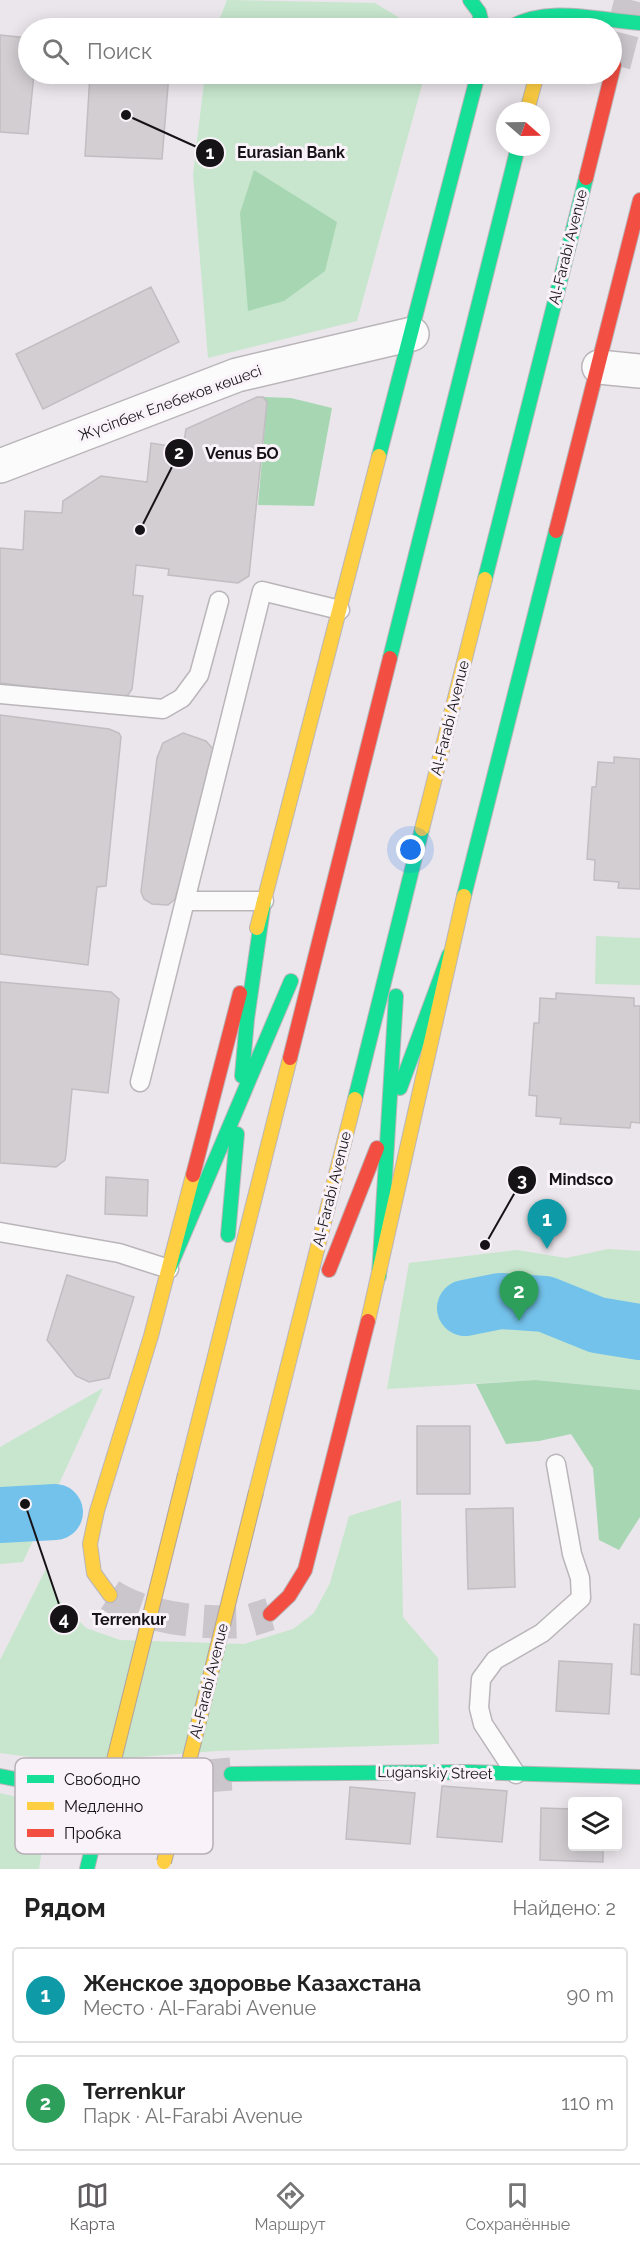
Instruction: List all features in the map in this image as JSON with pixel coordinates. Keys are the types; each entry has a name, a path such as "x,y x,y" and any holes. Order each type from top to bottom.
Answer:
{"main road":[{"path":"470,0 480,18"},
{"path":"493,18 495,9"},
{"path":"529,18 543,15 579,18"},
{"path":"622,22 640,23"},
{"path":"110,1596 94,1573 90,1544 97,1511 151,1336 169,1269 475,84"},
{"path":"529,102 534,84"},
{"name":"Al-Farabi Avenue","path":"190,1758 609,84"},
{"path":"114,1758 516,156"},
{"path":"270,1614 292,1597 304,1576 379,1276 449,955 640,200"},
{"path":"304,942 365,754"},
{"path":"379,1276 395,1002 436,770"},
{"path":"216,1350 247,1019 264,901"},
{"path":"286,1371 333,1260 449,955"},
{"path":"169,1269 239,1109 297,964"},
{"name":"Luganskiy Street","path":"231,1774 516,1774 640,1777"},
{"path":"0,1776 15,1779"},
{"path":"87,1869 91,1854"}],"street":[{"name":"Жүсіпбек Елебеков көшесі","path":"0,466 237,375 412,334"},
{"path":"599,367 640,371"}],"lane":[{"path":"140,1082 262,591 340,610"},
{"path":"0,694 163,709 182,698 199,675 219,602"},
{"path":"185,901 264,901"},
{"path":"0,1232 119,1253 169,1269"},
{"path":"516,1774 483,1724 479,1708 481,1679 495,1660 542,1633 581,1598 580,1578 572,1554 556,1464"}],"green space":[{"path":"227,0 375,3 400,18 220,18"},
{"path":"204,84 422,84 357,321 208,358 193,174"},
{"path":"254,170 337,222 325,271 284,301 248,311 240,213"},
{"path":"263,397 291,398 332,408 314,506 258,505 267,402"},
{"path":"596,936 640,938 640,985 595,984"},
{"path":"608,1249 640,1251 640,1390 535,1380 387,1389 409,1263 517,1250 566,1258"},
{"path":"535,1380 640,1390 640,1517 619,1550 599,1540 593,1468 571,1434 539,1441 506,1444 476,1384"},
{"path":"103,1388 23,1562 0,1564 0,1447"},
{"path":"401,1500 403,1617 438,1658 439,1744 216,1751 127,1758 37,1758 0,1753 0,1660 46,1569 55,1596 86,1628 120,1640 244,1644 293,1629 314,1613 330,1583 349,1516"},
{"path":"0,1793 15,1797 15,1854 41,1854 39,1869 0,1869"}],"building":[{"path":"0,35 18,37 18,84 33,84 28,134 0,132"},
{"path":"89,84 168,84 162,159 85,156"},
{"path":"151,287 179,342 43,409 16,354"},
{"path":"257,397 263,397 267,402 249,576 238,583 168,575 169,569 136,565 133,595 143,596 132,689 128,695 121,697 0,683 0,548 23,550 25,511 62,513 63,501 101,476 147,482 151,443 183,448 186,429"},
{"path":"0,715 109,729 119,733 121,737 106,886 97,887 88,965 0,954"},
{"path":"183,733 206,741 214,750 215,761 175,899 168,905 152,904 144,899 141,892 157,758 163,743"},
{"path":"614,757 640,759 640,889 618,888 619,882 594,880 595,860 587,859 592,787 596,787 598,762 614,763"},
{"path":"0,982 111,992 119,999 108,1093 72,1089 65,1160 56,1167 0,1163"},
{"path":"556,993 634,998 634,1006 640,1006 640,1123 631,1122 630,1128 560,1124 561,1118 536,1116 537,1096 529,1095 534,1023 539,1023 540,998 556,999"},
{"path":"106,1177 148,1180 147,1216 105,1214"},
{"path":"67,1275 134,1297 109,1378 89,1382 76,1376 47,1340"},
{"path":"417,1426 470,1426 470,1494 417,1494"},
{"path":"513,1508 515,1587 468,1589 466,1509"},
{"path":"634,1624 640,1625 640,1675 631,1674"},
{"path":"559,1661 612,1664 609,1714 556,1711"},
{"path":"442,1786 507,1791 502,1842 437,1837"},
{"path":"350,1787 415,1793 410,1844 346,1839"},
{"path":"541,1808 568,1809 568,1851 603,1851 603,1862 540,1860"}],"waterway":[{"path":"465,1308 500,1301 545,1304 597,1325 640,1332"},
{"path":"0,1515 55,1512"}],"tunnel":[{"path":"622,34 631,0"},
{"path":"110,1595 139,1609 172,1618 242,1622 270,1614"},
{"path":"213,1775 231,1774"}],"traffic: fast":[{"path":"470,0 480,18"},
{"path":"536,18 556,16 598,18"},
{"path":"622,21 640,23"},
{"path":"379,456 475,84"},
{"path":"390,658 516,156"},
{"path":"485,579 586,178"},
{"path":"464,896 556,531"},
{"path":"355,1099 422,829"},
{"path":"242,1076 247,1019 264,901"},
{"path":"400,1088 449,955"},
{"path":"169,1269 291,981"},
{"path":"379,1276 396,996"},
{"path":"228,1235 237,1134"},
{"path":"231,1774 468,1772 640,1777"},
{"path":"0,1776 15,1779"},
{"path":"87,1869 91,1854"}],"traffic: slow":[{"path":"529,102 534,84"},
{"path":"257,928 379,456"},
{"path":"422,829 485,579"},
{"path":"368,1321 464,896"},
{"path":"185,1475 290,1058"},
{"path":"256,1492 355,1099"},
{"path":"110,1595 94,1573 90,1544 97,1511 151,1336 193,1175"},
{"path":"114,1758 185,1475"},
{"path":"190,1758 256,1492"},
{"path":"164,1862 166,1854"}],"traffic: jam":[{"path":"586,178 609,84"},
{"path":"556,531 640,200"},
{"path":"290,1058 390,658"},
{"path":"193,1175 240,993"},
{"path":"329,1270 377,1148"},
{"path":"270,1614 289,1596 305,1570 368,1321"}],"place":[{"name":"Eurasian Bank","path":"126,115"},
{"name":"Venus БО","path":"140,530"},
{"name":"Mindsco","path":"485,1245"},
{"name":"Женское здоровье Казахстана","path":"547,1249"},
{"name":"Terrenkur","path":"519,1321"},
{"name":"Terrenkur","path":"25,1504"}]}
